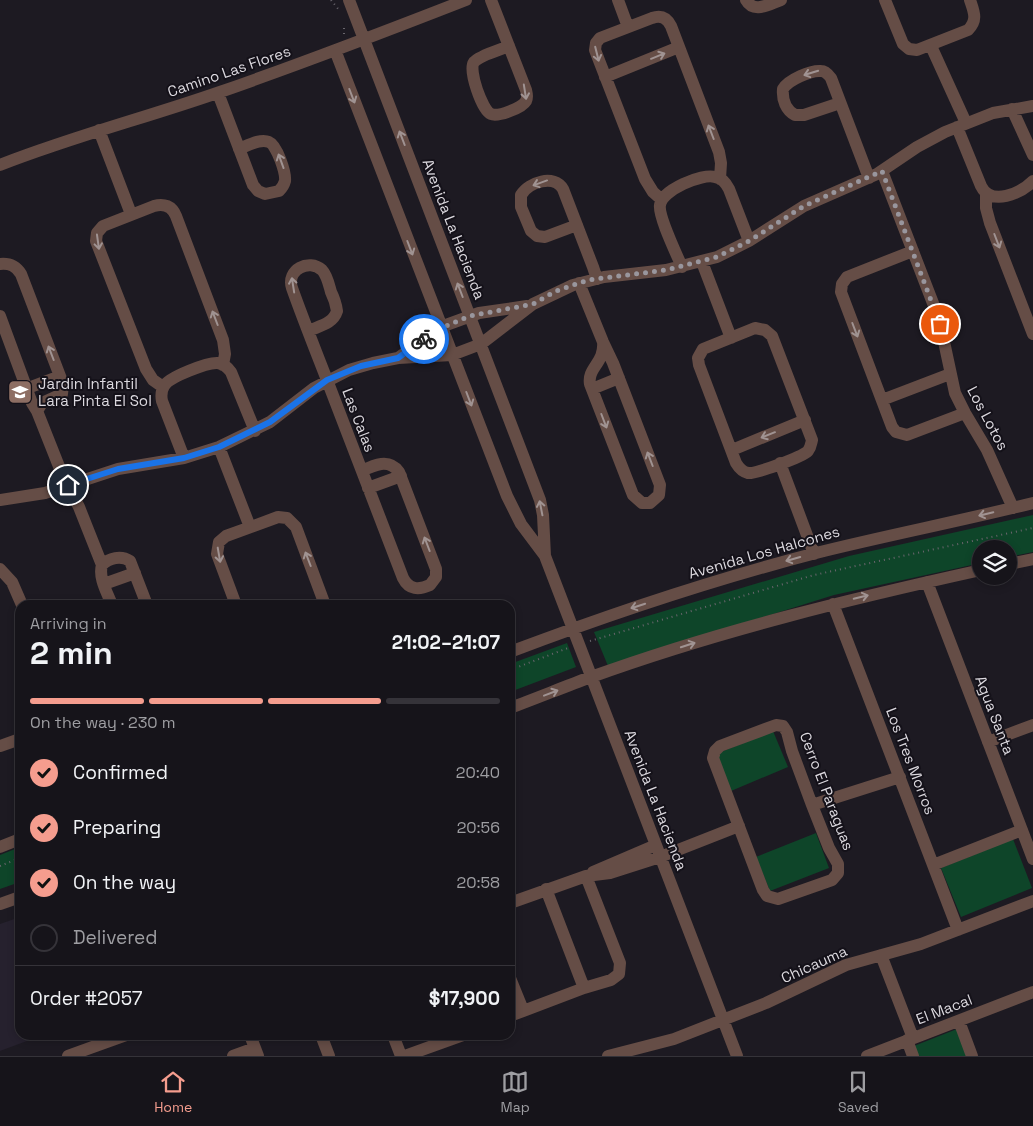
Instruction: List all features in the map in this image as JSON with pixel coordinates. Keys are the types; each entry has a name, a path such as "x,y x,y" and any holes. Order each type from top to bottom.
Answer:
{"street":[{"name":"Avenida La Hacienda","path":"349,0 540,500 546,556 736,1056"},
{"name":"Camino Las Flores","path":"0,165 99,130 218,93 364,40 466,0"},
{"path":"491,0 509,46 526,90 527,97 522,106 494,115 484,107 471,69 476,60 509,46"},
{"path":"618,0 628,27"},
{"path":"746,0 750,5 757,8 781,0"},
{"path":"885,0 901,41 906,47 916,50 931,46 964,32 971,27 974,23 975,13 970,0"},
{"path":"662,200 653,192 645,180 595,50 596,43 600,38 657,16 664,18 671,26 720,157 722,171 720,179"},
{"path":"931,46 961,125 981,186 986,194 994,198 1003,197 1020,190 1033,181"},
{"path":"605,77 679,47"},
{"name":"Avenida La Hacienda","path":"335,50 441,328 512,506 526,532 546,556"},
{"path":"840,102 804,115 795,115 786,107 783,99 783,89 792,80 821,71 831,78 840,102 868,178"},
{"path":"218,93 239,149"},
{"path":"0,500 35,495 118,469 184,458 219,447 270,422 327,380 361,366 417,352 452,355 481,344 533,304 556,291 579,283 644,274 702,262 749,241 804,206 882,171 924,143 961,125 1012,109 1033,106"},
{"path":"1012,109 1033,156"},
{"path":"99,130 131,214"},
{"name":"Los Lotos","path":"882,171 940,324 955,393 987,450 1013,508"},
{"path":"682,267 662,217 660,205 668,193 697,179 711,176 720,179 729,189 749,241"},
{"path":"577,225 545,237 537,236 531,231 521,207 521,195 526,189 544,182 555,181 563,189 577,225 597,279"},
{"path":"986,194 986,208 990,223 1033,334"},
{"path":"163,387 153,380 146,369 96,242 97,233 103,226 158,204 167,206 174,212 223,340 224,365"},
{"path":"913,251 851,275 842,284 842,296 892,426 900,434 910,434 965,413"},
{"path":"702,262 731,338"},
{"path":"0,264 10,264 21,274 64,388 62,394 40,407"},
{"name":"Las Calas","path":"308,331 329,322 337,311 324,274 316,266 308,265 297,269 290,280 292,288 308,331 362,471 368,488 405,582 415,588 426,587 434,580 436,569 401,476"},
{"path":"579,283 613,363 660,485 659,495 651,502 642,503 632,495 592,389 590,376 600,361 603,352 603,342"},
{"path":"417,352 441,328 470,316 533,304"},
{"path":"0,316 28,388 40,407 68,485 79,507 102,566 101,572 110,600"},
{"path":"755,328 769,332 774,340 805,420 812,440 809,450 804,454 754,473 745,472 738,467 698,361 699,355 703,349 755,328"},
{"path":"600,361 608,360 613,363"},
{"path":"184,458 162,401 163,387 169,380 190,371 214,363 224,365 231,372 255,431"},
{"path":"882,400 950,374"},
{"path":"28,388 60,376"},
{"path":"592,389 619,378"},
{"path":"732,450 805,420"},
{"path":"219,447 250,527"},
{"path":"780,463 814,554"},
{"path":"362,471 385,464 393,466 401,476 368,488"},
{"name":"Avenida Los Halcones","path":"515,650 573,628 698,587 814,554 1033,503"},
{"path":"234,600 218,558 216,550 219,542 222,539 278,516 287,518 296,527 323,600"},
{"path":"102,566 106,562 123,558 130,561 145,600"},
{"path":"1017,562 1033,559"},
{"path":"0,563 0,571 12,582 20,600"},
{"path":"515,706 592,677 704,640 833,604 972,572"},
{"path":"104,584 135,573"},
{"name":"Agua Santa","path":"927,582 1033,859"},
{"name":"Los Tres Morros","path":"833,604 958,930"},
{"name":"Cerro El Paraguas","path":"780,725 787,732 812,805 829,848 838,864 838,873 832,880 782,898 771,898 763,890 738,826 714,762 715,751 723,744 768,726 780,725"},
{"path":"988,742 1033,725"},
{"path":"0,746 15,741"},
{"path":"812,805 900,777"},
{"path":"515,901 586,876 609,864 738,826"},
{"path":"933,864 1022,830"},
{"path":"0,847 15,841"},
{"path":"515,1014 614,979 619,974 621,967 586,876"},
{"path":"546,889 584,988"},
{"path":"0,904 15,898"},
{"name":"Chicauma","path":"608,1056 662,1042 723,1020 772,1000 846,965 921,944 1033,901"},
{"path":"882,956 914,1056"},
{"path":"515,990 523,1010"},
{"name":"El Macal","path":"867,1056 1033,992"},
{"path":"959,1020 972,1056"},
{"path":"68,1056 112,1040"},
{"path":"234,1056 256,1052 252,1040"},
{"path":"323,1040 329,1056"},
{"path":"395,1040 401,1056"},
{"path":"405,1056 449,1040"}],"path":[{"path":"331,0 341,12"},
{"path":"344,22 344,34"},
{"path":"515,668 579,645 814,575 1033,528"},
{"path":"0,866 15,860"}],"shaded area":[{"path":"15,919 15,1040 30,1040 0,1051 0,924"}],"green space":[{"path":"1033,515 1033,552 1017,555 1017,540 972,540 972,565 834,595 608,666 594,632 849,556"},
{"path":"567,643 576,667 515,690 515,662"},
{"path":"773,731 788,767 731,791 716,754"},
{"path":"816,833 829,868 770,891 756,857"},
{"path":"1013,839 1032,888 961,917 941,868"},
{"path":"15,849 15,884 0,889 0,855"},
{"path":"957,1029 967,1056 918,1056 914,1046"}],"way so far":[{"path":"424,339 441,328 470,316 524,307 556,291 588,280 644,274 687,266 717,257 749,241 804,206 882,171 940,324"}],"place":[{"name":"Jardin Infantil Lara Pinta El Sol","path":"20,392"}],"route":[{"path":"68,485 135,465 184,458 238,440 270,422 327,380 348,370 398,358 424,339"}]}
